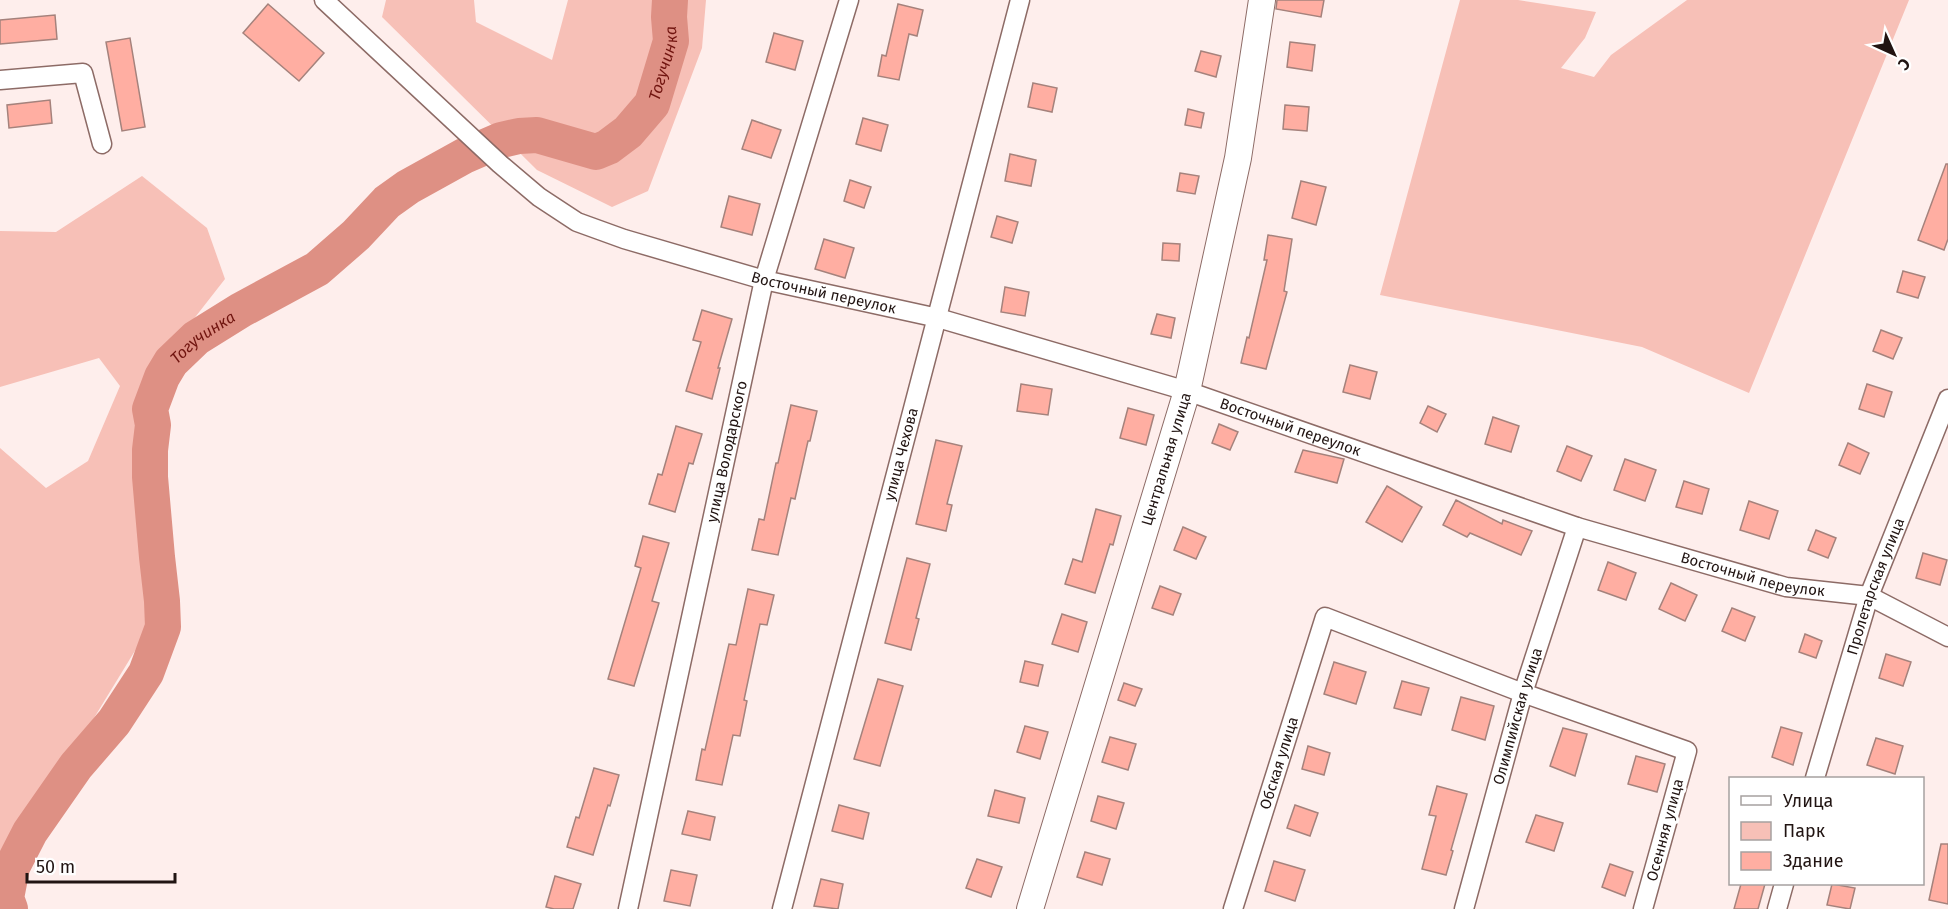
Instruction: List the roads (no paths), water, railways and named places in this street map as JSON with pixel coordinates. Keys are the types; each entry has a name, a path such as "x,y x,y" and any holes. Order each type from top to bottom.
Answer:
{"main road":[{"name":"Центральная улица","path":"1030,909 1187,391 1238,158 1262,0"}],"street":[{"name":"Восточный переулок","path":"324,0 500,164 539,197 577,222 624,239 764,280 938,318 1187,391 1577,527 1786,587 1869,596 1948,637"},
{"name":"улица Володарского","path":"628,909 764,280 849,0"},
{"name":"улица Чехова","path":"782,909 1020,0"},
{"path":"0,80 83,73 102,144"},
{"name":"Пролетарская улица","path":"1815,777 1869,596 1948,399"},
{"name":"Олимпийская улица","path":"1464,909 1523,693 1577,527"},
{"name":"Обская улица","path":"1233,909 1325,617 1523,693"},
{"name":"Осенняя улица","path":"1523,693 1687,751 1643,909"},
{"path":"1777,909 1784,885"}],"waterway":[{"name":"Тогучинка","path":"10,909 6,898 12,867 30,832 76,766 114,722 146,673 163,627 150,477 153,425 150,409 162,377 171,362 196,338 241,310 317,269 356,235 387,202 408,187 464,156 501,140 519,136 537,135 596,152 608,147 628,132 652,104 671,41 670,0"}]}
